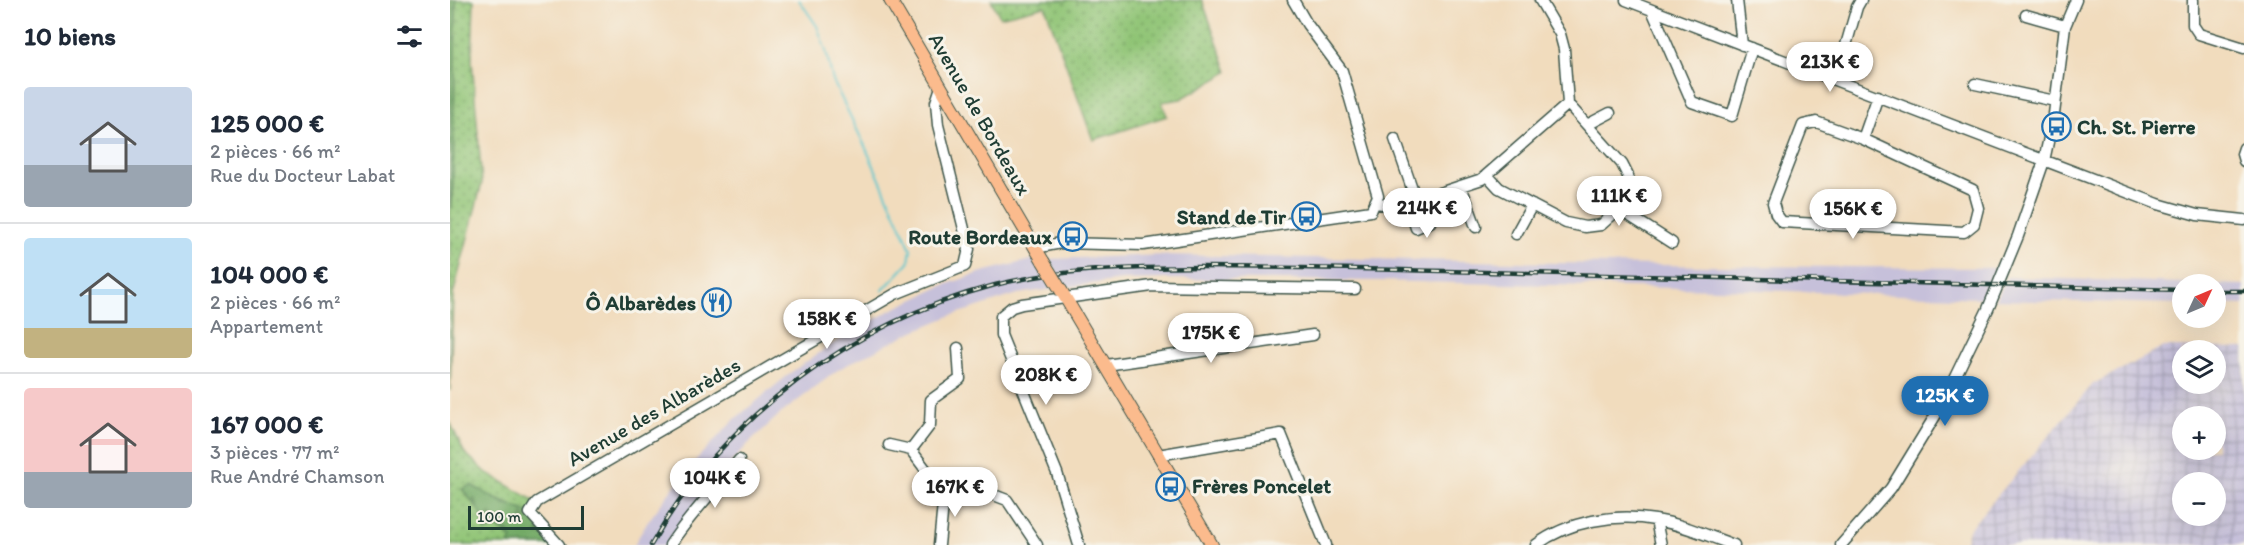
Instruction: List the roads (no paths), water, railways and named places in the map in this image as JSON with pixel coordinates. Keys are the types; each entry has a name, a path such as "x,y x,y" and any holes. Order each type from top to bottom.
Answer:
{"main road":[{"name":"Avenue de Bordeaux","path":"890,0 1212,545"}],"street":[{"path":"1035,248 1061,243 1123,246 1166,242 1371,211 1378,196 1342,71 1293,0"},
{"path":"1487,175 1499,188 1566,223 1585,227 1601,225 1619,209 1628,192 1629,176 1622,164 1568,104 1564,49 1560,34 1540,0"},
{"path":"1626,0 2185,213 2244,220"},
{"path":"1652,10 1692,102 1732,116 1747,46 1736,0"},
{"path":"1836,80 1861,0"},
{"path":"1840,545 1889,491 1940,408 2002,275 2044,161 2066,26 2076,0"},
{"path":"2193,0 2193,25 2199,34 2244,48"},
{"path":"2026,15 2066,26"},
{"path":"1976,84 2055,101"},
{"name":"Avenue des Albarèdes","path":"558,545 530,513 537,502 896,294 964,267 969,249 938,125 936,102 941,87"},
{"path":"1863,140 1878,96"},
{"path":"1375,203 1400,206 1482,179 1568,104"},
{"path":"1587,125 1610,113"},
{"path":"1816,122 1863,140 1973,190 1978,208 1974,224 1964,232 1782,222 1776,214 1773,203 1803,125 1816,122"},
{"path":"1395,140 1416,200"},
{"path":"2244,148 2242,154 2244,161"},
{"path":"1461,186 1476,227"},
{"path":"1516,234 1532,205"},
{"path":"1619,209 1672,243"},
{"path":"1079,545 1058,473 1001,335 1001,316 1012,307 1022,304 1064,296 1152,286 1355,289"},
{"path":"1106,365 1313,334"},
{"path":"911,450 930,425 931,400 960,379 958,348"},
{"path":"1158,455 1281,434 1326,545"},
{"path":"889,445 911,450 944,494 939,545"},
{"path":"670,545 705,498 722,482 739,460"},
{"path":"944,494 965,483 1007,500 1036,545"},
{"path":"1536,545 1570,527 1627,517 1656,520 1734,545"},
{"path":"1656,520 1661,545"}],"waterway":[{"path":"799,0 817,26 833,81 911,249 909,262 882,291"}],"railway":[{"path":"651,545 681,498 715,455 754,416 797,381 843,350 891,324 942,302 1020,279 1096,270 1199,267 2172,290"},
{"path":"2226,291 2244,291"}],"place":[{"name":"Ch. St. Pierre","path":"2056,127"},
{"name":"Stand de Tir","path":"1307,217"},
{"name":"Route Bordeaux","path":"1073,237"},
{"name":"Ô Albarèdes","path":"717,303"},
{"name":"Frères Poncelet","path":"1171,486"}]}
